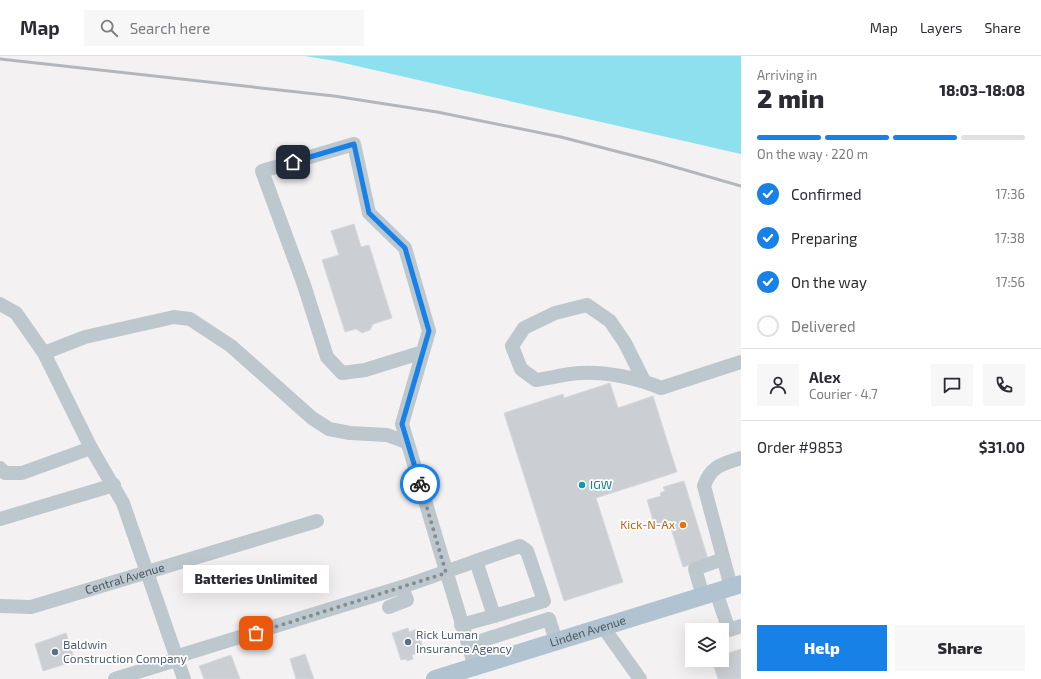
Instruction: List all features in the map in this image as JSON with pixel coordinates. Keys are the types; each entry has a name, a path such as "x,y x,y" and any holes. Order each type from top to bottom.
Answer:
{"main road":[{"name":"Linden Avenue","path":"435,679 723,589"}],"street":[{"path":"423,352 365,370 342,374 327,357 304,285 262,171 354,144 369,213 405,248 429,331 423,352 402,424 406,442 412,457 461,625 475,667"},
{"path":"0,304 16,313 44,352 91,448 123,503 184,679"},
{"path":"644,381 625,343 610,321 587,305 555,313 524,328 512,346 521,369 536,380 579,373 619,376 644,381 661,388 741,362"},
{"path":"44,352 85,337 174,317 190,319 231,346 312,418 329,429 350,433 387,435 406,442"},
{"path":"0,468 5,473 22,473 91,448"},
{"path":"741,458 713,468 706,478 704,486 723,560 723,589 729,630 741,626"},
{"path":"0,519 114,486"},
{"name":"Central Avenue","path":"0,606 31,607 317,521"},
{"path":"115,679 176,658 446,573 520,546 527,550 544,601 461,625"},
{"path":"723,560 695,569 723,589"},
{"path":"476,561 494,616"},
{"path":"389,607 407,600 402,587"},
{"path":"468,645 549,619 556,641"},
{"path":"603,627 640,679"}],"water":[{"path":"305,56 741,56 741,154 335,61"}],"building":[{"path":"354,224 361,247 369,245 392,318 373,324 370,330 362,333 356,329 345,332 322,260 339,255 331,231"},
{"name":"IGW","path":"610,383 618,408 653,396 677,472 596,498 623,582 564,601 504,413 563,394 564,398"},
{"name":"Kick-N-Ax","path":"684,481 708,559 683,567 669,522 655,527 647,500 661,496 660,493 665,491 663,487"},
{"name":"Rick Luman Insurance Agency","path":"408,628 409,632 417,629 424,651 412,655 413,659 407,661 406,659 401,660 392,633"},
{"name":"Baldwin Construction Company","path":"66,633 75,661 43,671 35,644"},
{"path":"741,649 741,679 718,679 714,667 729,667 729,653"},
{"path":"305,654 314,679 296,679 290,659"},
{"path":"231,655 240,679 204,679 199,666"}],"railway":[{"path":"0,59 334,96 437,112 561,137 654,161 741,186"}],"way so far":[{"path":"256,633 446,573 420,484"}],"place":[{"name":"IGW","path":"582,485"},
{"name":"Kick-N-Ax","path":"683,525"},
{"name":"Batteries Unlimited","path":"256,633"},
{"name":"Rick Luman Insurance Agency","path":"408,642"},
{"name":"Baldwin Construction Company","path":"55,652"}],"route":[{"path":"293,162 354,144 369,213 405,248 429,331 402,424 406,442 411,452 420,484"}]}
